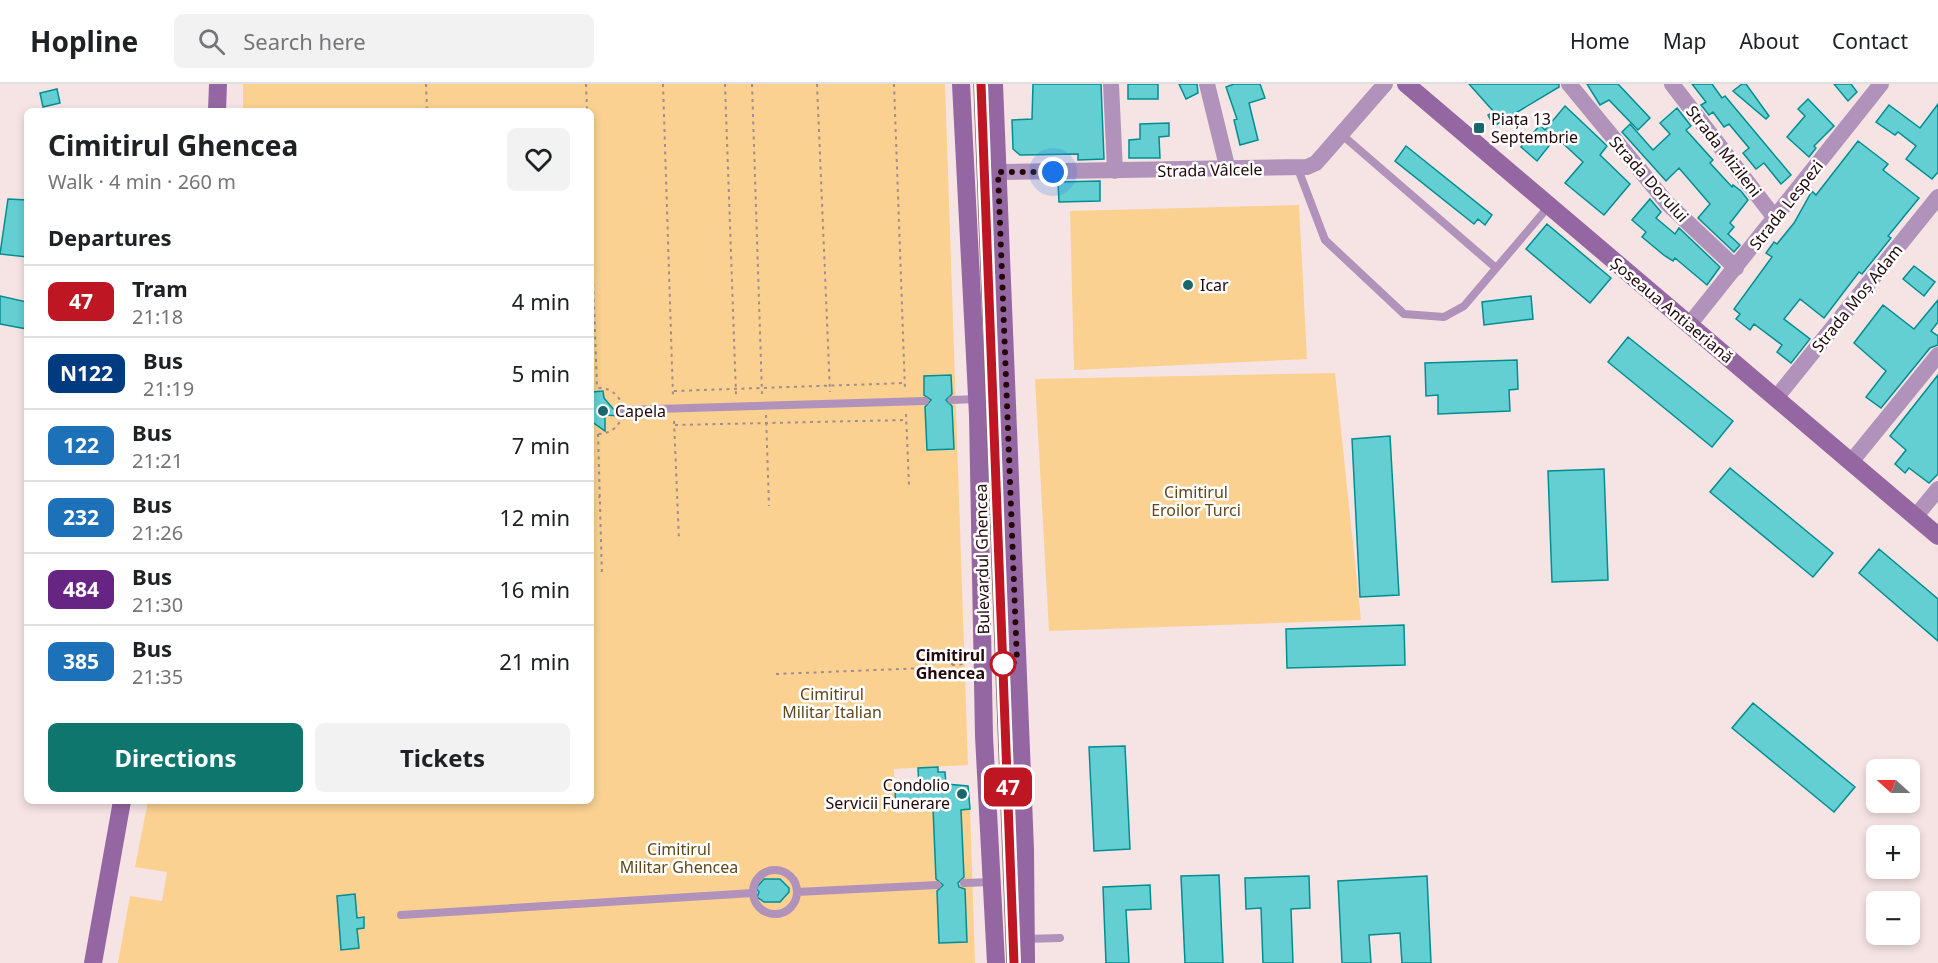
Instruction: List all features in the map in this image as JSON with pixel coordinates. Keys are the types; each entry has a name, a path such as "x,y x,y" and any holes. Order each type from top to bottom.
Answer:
{"main road":[{"path":"217,108 218,84"},
{"name":"Bulevardul Ghencea","path":"961,84 977,399 984,736 996,963"},
{"name":"Bulevardul Ghencea","path":"994,84 1025,881 1026,963"},
{"name":"Șoseaua Antiaeriană","path":"1406,84 1938,536"},
{"path":"977,399 1006,398"},
{"path":"93,963 121,804"},
{"path":"992,882 1025,881"}],"street":[{"path":"1111,84 1115,171"},
{"path":"1207,84 1228,170"},
{"name":"Strada Vâlcele","path":"998,172 1298,169 1316,163 1385,84"},
{"name":"Strada Dorului","path":"1569,84 1667,203 1736,268"},
{"name":"Strada Mizileni","path":"1672,84 1775,218"},
{"name":"Strada Lespezi","path":"1689,325 1775,218 1874,87"},
{"name":"Strada Moș Adam","path":"1776,398 1938,196"},
{"path":"1851,462 1938,355"},
{"path":"1916,516 1938,489"}],"lane":[{"path":"1341,134 1496,268"},
{"path":"1298,169 1325,240 1404,314 1444,316 1464,306 1549,206"},
{"path":"952,400 977,399"},
{"path":"623,410 925,401"},
{"path":"778,870 792,878 797,892 796,900 786,911 771,914 758,907 753,893 758,878 764,873 778,870"},
{"path":"964,884 992,882"},
{"path":"797,892 937,885"},
{"path":"401,915 753,893"},
{"path":"1025,939 1060,938"}],"path":[{"path":"426,84 427,108"},
{"path":"586,84 587,108"},
{"path":"663,84 679,541"},
{"path":"725,84 737,407"},
{"path":"752,84 761,388 767,423 769,506"},
{"path":"818,84 831,404"},
{"path":"894,84 909,485"},
{"path":"594,330 597,388"},
{"path":"673,391 904,383"},
{"path":"674,425 906,420"},
{"path":"598,434 602,576"},
{"path":"594,498 600,497"},
{"path":"937,652 949,657 951,665 946,676 938,678 930,675 926,668 927,659 937,652"},
{"path":"951,665 975,664"},
{"path":"776,674 926,668"}],"green space":[{"path":"243,84 945,84 968,765 894,769 896,813 970,809 975,963 118,963 130,896 162,901 167,872 135,867 147,804 594,804 594,108 243,108"},
{"name":"Icar","path":"1299,205 1307,359 1074,370 1070,211"},
{"name":"Cimitirul Eroilor Turci","path":"1335,373 1361,620 1049,631 1035,379"}],"building":[{"path":"1033,84 1101,84 1104,159 1078,160 1078,154 1020,155 1013,149 1012,120 1032,119"},
{"path":"1128,84 1158,84 1158,99 1128,99"},
{"path":"1179,84 1197,84 1198,93 1186,99"},
{"path":"1234,84 1260,84 1265,98 1249,103 1258,140 1240,145 1234,120 1237,119 1226,87"},
{"path":"1469,84 1559,84 1559,87 1494,126 1488,115 1494,112"},
{"path":"1587,84 1618,84 1650,118 1638,130 1609,100 1600,105"},
{"path":"1692,84 1712,84 1722,98 1725,96 1791,175 1781,184 1764,163 1756,169 1743,153 1749,148 1729,124 1724,127 1713,112 1709,115 1701,105 1706,102"},
{"path":"1742,84 1746,84 1769,116 1766,119 1733,91"},
{"path":"1834,84 1851,84 1857,92 1848,101"},
{"path":"57,89 60,103 43,107 40,93"},
{"path":"1808,99 1834,126 1814,146 1816,148 1809,157 1787,137 1805,116 1798,109"},
{"path":"1938,104 1938,172 1932,179 1906,159 1916,146 1898,132 1895,135 1876,122 1889,105 1920,128"},
{"path":"1565,106 1607,146 1600,155 1630,184 1604,215 1565,183 1583,162 1556,137 1537,161 1521,147 1540,125 1545,130"},
{"path":"1677,108 1691,126 1686,130 1713,160 1710,163 1732,187 1733,185 1741,191 1748,200 1730,223 1734,227 1728,234 1740,245 1734,252 1698,218 1710,204 1679,168 1666,181 1622,132 1630,124 1653,150 1670,134 1660,123"},
{"path":"1169,123 1169,136 1159,137 1160,158 1129,158 1129,140 1140,139 1140,124"},
{"path":"1858,141 1888,164 1883,170 1919,198 1888,236 1891,238 1862,274 1859,272 1824,318 1800,299 1784,319 1810,339 1791,363 1777,352 1782,345 1754,324 1750,330 1736,319 1740,314 1734,309 1772,257 1766,253 1774,242 1777,244 1794,223 1812,191 1816,195"},
{"path":"1406,146 1492,215 1485,225 1478,219 1474,224 1395,161"},
{"path":"1100,181 1100,201 1059,202 1058,182"},
{"path":"8,199 24,200 24,257 0,254"},
{"path":"1650,199 1661,212 1656,218 1675,234 1679,228 1720,267 1707,285 1675,258 1673,261 1665,256 1642,237 1646,232 1632,220"},
{"path":"1547,224 1611,278 1590,303 1526,249"},
{"path":"1914,266 1935,282 1924,296 1903,279"},
{"path":"0,296 24,301 24,328 0,324"},
{"path":"1531,296 1533,319 1484,325 1482,302"},
{"path":"1938,300 1938,322 1931,331 1938,336 1938,345 1930,348 1881,408 1866,397 1886,371 1854,343 1883,305 1914,329"},
{"path":"1628,337 1733,421 1712,447 1608,362"},
{"path":"1517,360 1518,389 1509,390 1510,411 1438,414 1438,395 1426,396 1425,363"},
{"path":"951,375 952,394 946,400 952,406 954,449 927,450 925,407 931,400 924,395 924,376"},
{"path":"1938,375 1938,474 1929,483 1909,468 1905,473 1895,464 1906,450 1890,436"},
{"name":"Capela","path":"603,391 604,398 619,416 605,415 605,431 594,423 594,392"},
{"path":"1390,436 1399,595 1360,597 1352,439"},
{"path":"1730,468 1833,553 1813,577 1710,492"},
{"path":"1604,469 1608,580 1552,582 1548,471"},
{"path":"1879,549 1938,599 1938,641 1859,573"},
{"path":"1404,625 1405,665 1287,668 1286,629"},
{"path":"1753,703 1855,787 1834,812 1732,728"},
{"path":"1125,746 1130,849 1094,851 1089,747"},
{"path":"938,767 938,772 945,772 946,784 968,786 970,809 961,810 964,877 958,883 959,887 965,889 967,942 939,943 937,891 943,885 936,879 933,808 896,810 895,790 919,789 918,768"},
{"path":"1219,875 1223,963 1185,963 1181,876"},
{"path":"1309,876 1310,908 1291,909 1293,963 1263,963 1261,908 1246,909 1245,878"},
{"path":"1427,876 1431,963 1402,963 1400,933 1369,935 1371,963 1342,963 1338,881"},
{"path":"764,879 780,879 789,888 789,892 780,902 764,902 757,897 759,892 756,888"},
{"path":"1150,885 1151,909 1126,910 1129,963 1106,963 1103,887"},
{"path":"355,894 357,918 364,917 364,928 357,929 359,948 341,950 337,896"}],"tram line":[{"path":"974,84 1007,963"},
{"name":"47","path":"981,84 1014,963"}],"place":[{"name":"Piața 13 Septembrie","path":"1479,128"},
{"name":"Icar","path":"1188,285"},
{"name":"Capela","path":"603,411"},
{"name":"Cimitirul Ghencea","path":"1003,664"},
{"name":"Condolio Servicii Funerare","path":"962,794"}],"route":[{"path":"1003,664 1017,662 998,172 1053,172"}],"park label":[{"name":"Cimitirul Militar Italian","path":"832,703"},
{"name":"Cimitirul Militar Ghencea","path":"679,858"}]}
